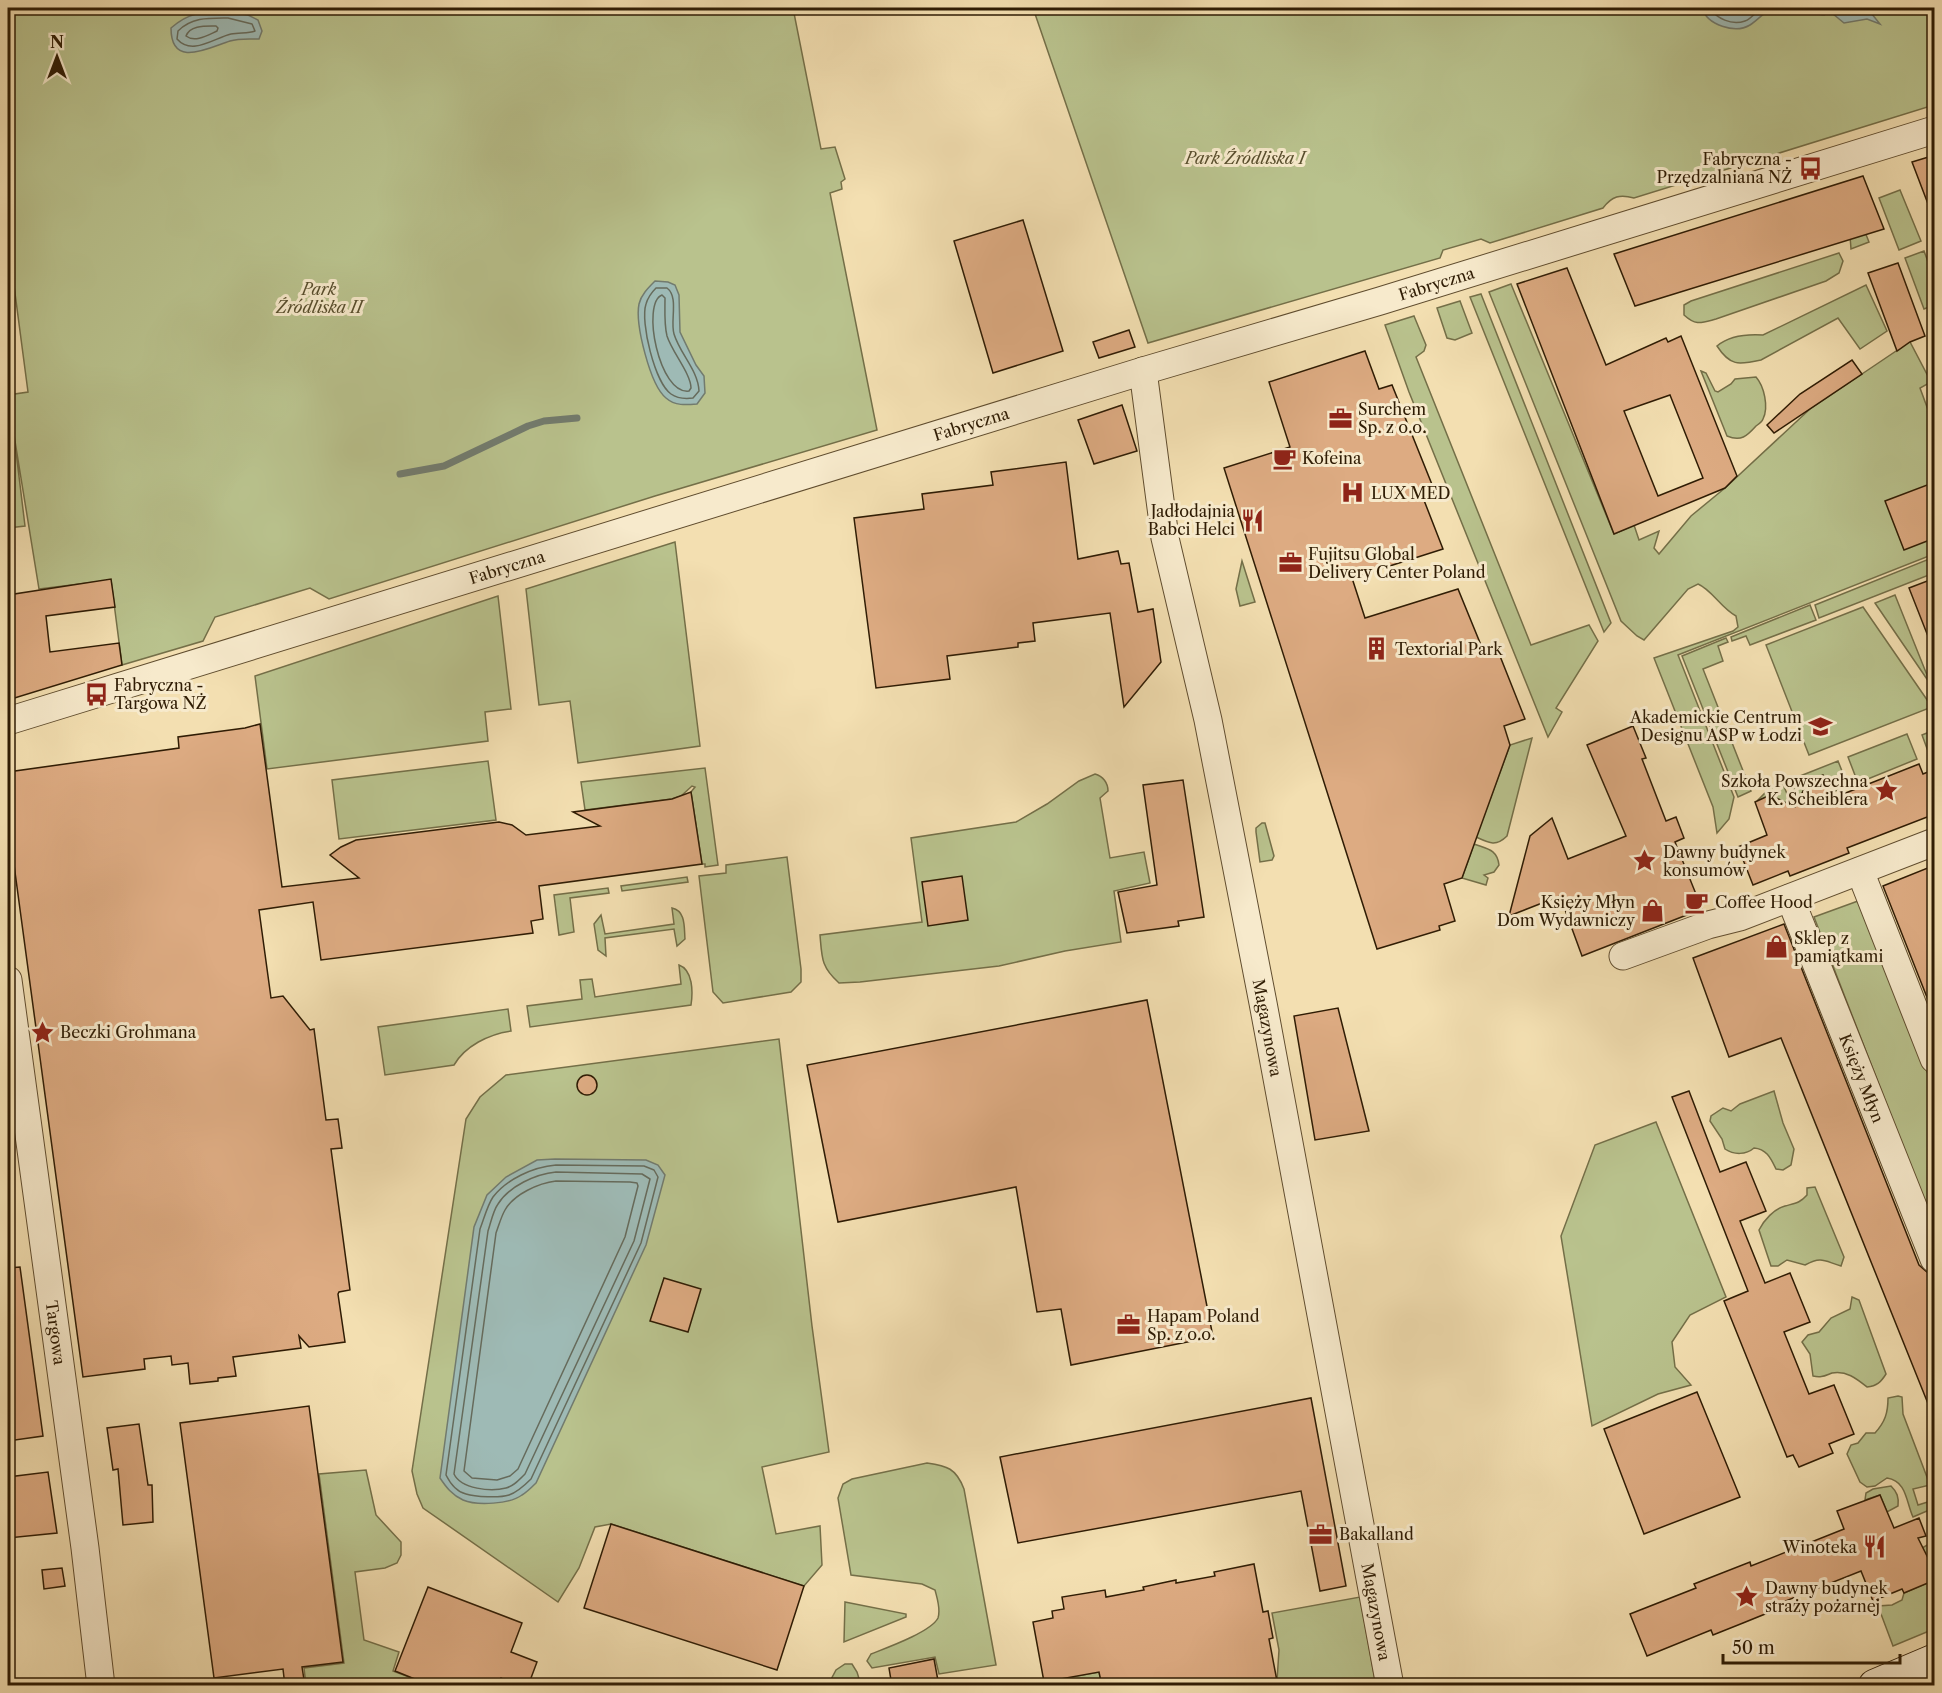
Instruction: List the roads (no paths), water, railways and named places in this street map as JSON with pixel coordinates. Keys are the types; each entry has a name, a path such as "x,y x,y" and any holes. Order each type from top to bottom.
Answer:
{"street":[{"name":"Fabryczna","path":"8,721 1143,371 1380,301 1935,130"},
{"name":"Magazynowa","path":"1143,371 1166,538 1210,731 1390,1686"},
{"path":"1623,956 1708,925 1740,917 1935,842"},
{"path":"1860,871 1935,1059"},
{"name":"Księży Młyn","path":"1790,898 1935,1259"},
{"name":"Targowa","path":"8,980 85,1548 101,1686"},
{"path":"1875,1686 1935,1661"}],"water":[{"path":"1702,8 1773,8 1750,25 1737,29 1715,23"},
{"path":"1826,8 1867,8 1880,24 1867,19 1844,23 1833,14 1823,13"},
{"path":"228,12 248,15 258,20 262,31 259,39 233,40 202,51 184,52 177,48 173,41 171,28 178,22 191,15"},
{"path":"655,281 675,285 679,295 680,332 704,376 705,393 697,404 685,405 669,401 660,391 649,368 638,313 641,298"},
{"path":"537,1160 646,1160 658,1165 665,1175 646,1245 536,1483 524,1494 510,1500 493,1503 469,1502 452,1493 440,1478 474,1227 487,1195 506,1177"}],"waterway":[{"path":"1802,8 1823,12"},
{"path":"400,474 444,466 528,426 544,421 577,418"}],"place":[{"name":"Fabryczna - Przędzalniana NŻ","path":"1810,168"},
{"name":"Surchem Sp. z o.o.","path":"1340,418"},
{"name":"Kofeina","path":"1284,458"},
{"name":"LUX MED","path":"1353,493"},
{"name":"Jadłodajnia Babci Helci","path":"1253,520"},
{"name":"Fujitsu Global Delivery Center Poland","path":"1290,563"},
{"name":"Textorial Park","path":"1377,649"},
{"name":"Fabryczna - Targowa NŻ","path":"96,694"},
{"name":"Akademickie Centrum Designu ASP w Łodzi","path":"1820,726"},
{"name":"Szkoła Powszechna K. Scheiblera","path":"1886,790"},
{"name":"Dawny budynek konsumów","path":"1645,861"},
{"name":"Coffee Hood","path":"1697,902"},
{"name":"Księży Młyn Dom Wydawniczy","path":"1653,911"},
{"name":"Sklep z pamiątkami","path":"1776,947"},
{"name":"Beczki Grohmana","path":"42,1032"},
{"name":"Hapam Poland Sp. z o.o.","path":"1129,1325"},
{"name":"Bakalland","path":"1321,1534"},
{"name":"Winoteka","path":"1875,1547"},
{"name":"Dawny budynek straży pożarnej","path":"1747,1597"}],"park label":[{"name":"Park Źródliska I","path":"1245,158"},
{"name":"Park Źródliska II","path":"319,298"}]}
